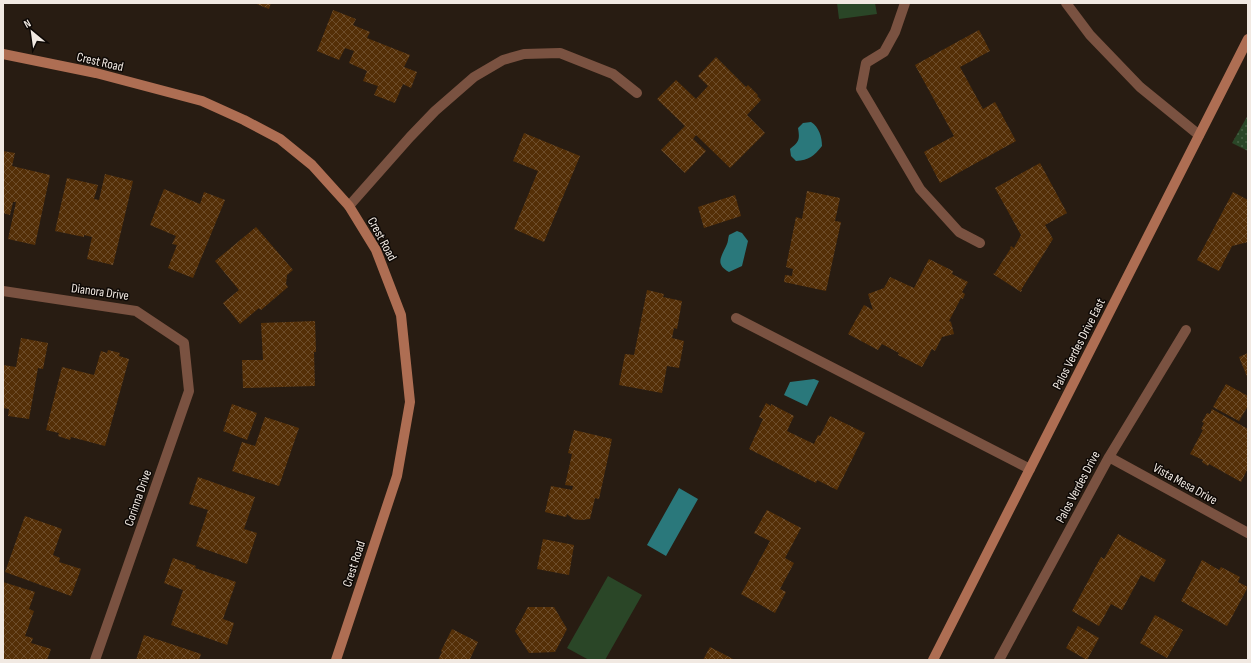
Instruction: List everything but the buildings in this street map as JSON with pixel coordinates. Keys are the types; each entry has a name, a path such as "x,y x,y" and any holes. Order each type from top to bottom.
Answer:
{"street":[{"path":"905,3 895,32 884,52 866,63 861,89 920,189 959,232 980,243"},
{"path":"1066,3 1090,35 1140,87 1199,135"},
{"name":"Palos Verdes Drive East","path":"933,660 1248,39"},
{"path":"349,206 435,111 474,77 503,60 524,54 560,53 614,74 637,93"},
{"name":"Crest Road","path":"3,54 96,73 202,101 244,120 280,139 312,165 349,206 376,250 401,315 410,402 397,476 336,660"},
{"name":"Dianora Drive","path":"3,291 136,311 184,343"},
{"path":"736,318 1030,468"},
{"name":"Palos Verdes Drive","path":"999,660 1108,457 1186,330"},
{"name":"Corinna Drive","path":"95,660 189,391 184,343"},
{"name":"Vista Mesa Drive","path":"1108,457 1248,533"}],"green space":[{"path":"837,3 875,3 877,14 839,19"},
{"path":"1248,115 1248,151 1232,143"},
{"path":"608,576 642,595 605,660 589,660 567,648"}],"water":[{"path":"811,122 820,132 822,146 811,157 796,161 791,156 790,149 798,140 798,128 803,123"},
{"path":"737,231 742,233 748,241 742,266 729,272 724,269 720,263 720,260 729,235"},
{"path":"814,379 819,381 807,406 784,395 790,382"},
{"path":"679,488 698,499 666,556 647,545"}]}
